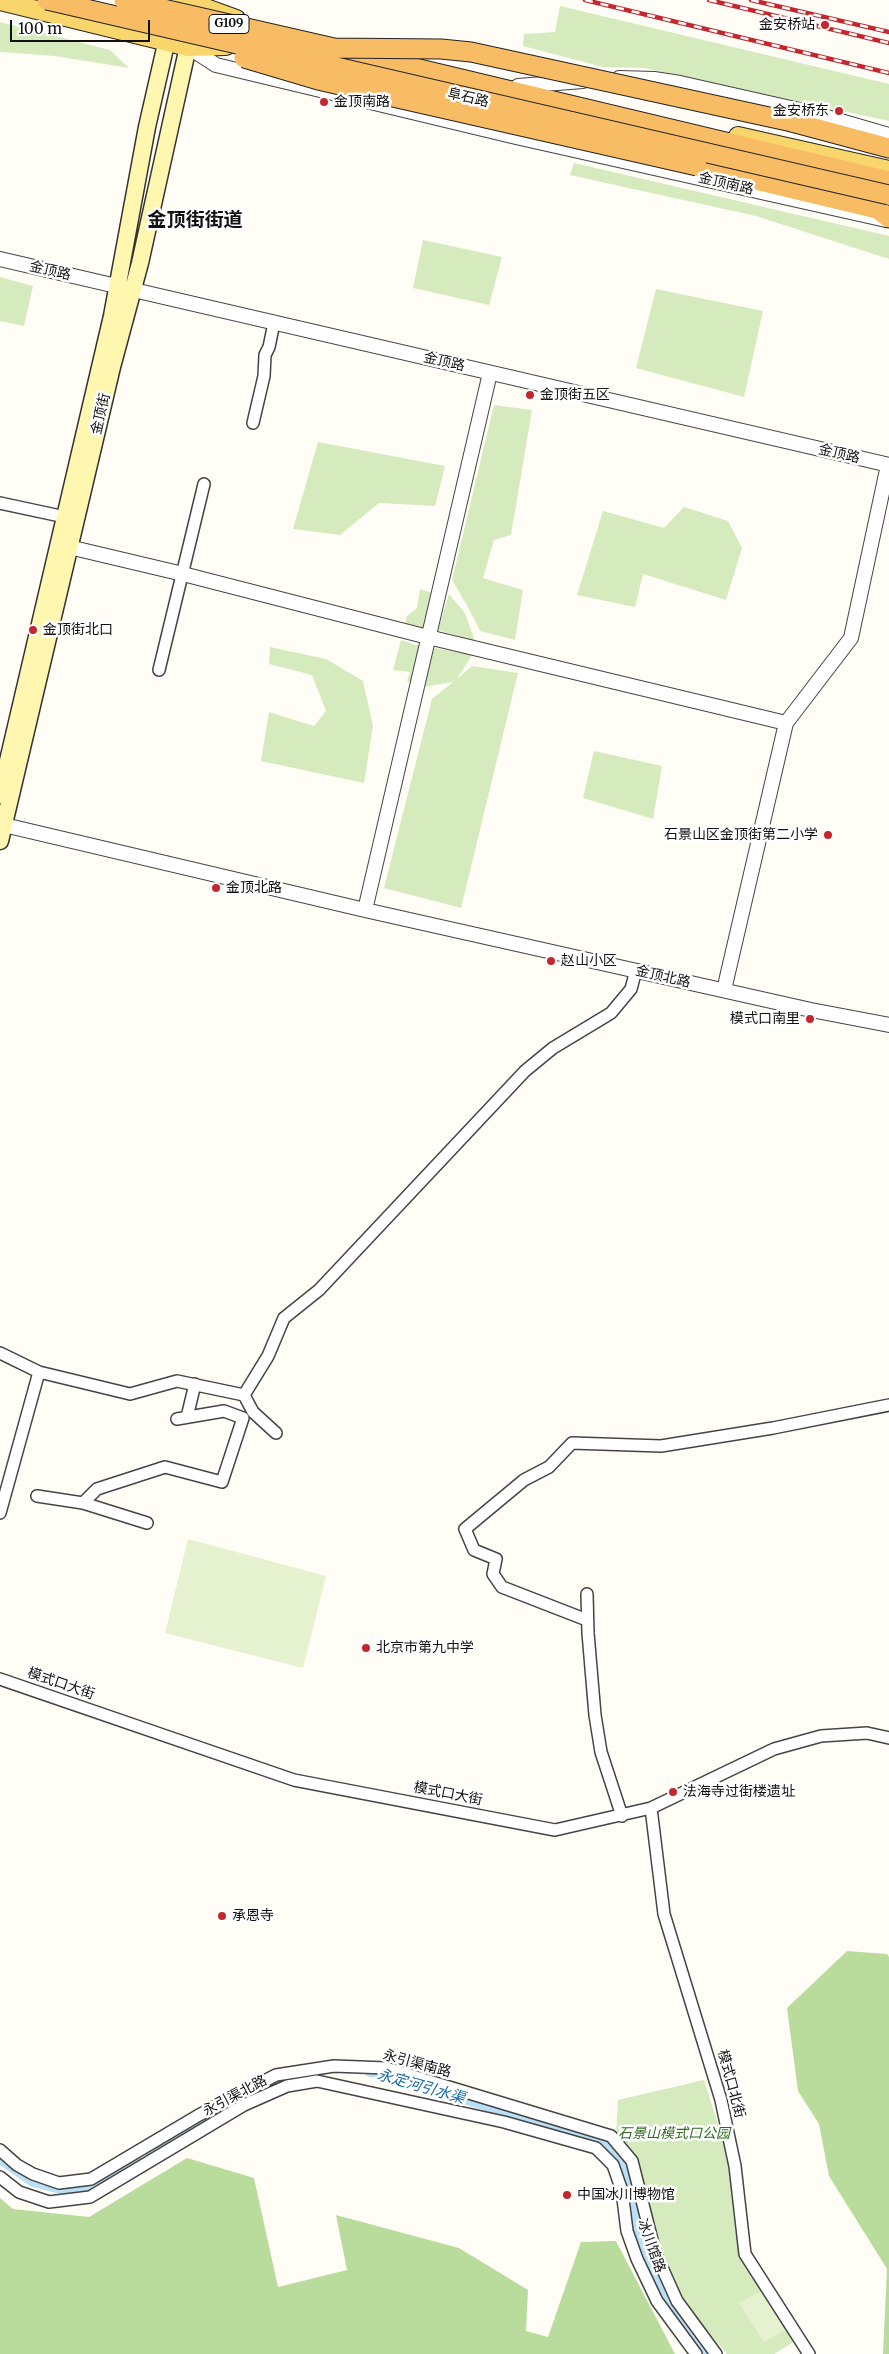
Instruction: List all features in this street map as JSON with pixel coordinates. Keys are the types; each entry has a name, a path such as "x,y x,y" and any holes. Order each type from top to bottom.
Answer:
{"highway":[{"name":"阜石路","path":"48,0 178,40 887,209"},
{"name":"阜石路","path":"124,0 334,48 889,181"},
{"path":"178,40 226,52 318,80 887,209"},
{"path":"334,48 433,49 471,52 545,66 792,122 889,148"}],"main road":[{"name":"金顶街","path":"0,795 65,517 125,289 140,263 178,40 176,0"},
{"name":"金顶南路","path":"0,1 123,31 220,45 490,107 887,209"},
{"name":"金顶街","path":"0,841 112,368 125,289 147,127 191,2"},
{"path":"191,2 226,17 518,86 889,170"}],"street":[{"path":"123,31 130,0"},
{"name":"金顶南路","path":"178,40 216,65 330,93 516,137 887,209"},
{"path":"330,93 360,77"},
{"path":"518,86 627,78 654,79 791,108 889,135"},
{"path":"490,107 516,137"},
{"name":"金顶路","path":"0,259 888,465"},
{"path":"253,423 274,323"},
{"path":"365,910 490,373"},
{"path":"724,990 786,723 851,638 888,465"},
{"path":"159,670 184,574 204,484"},
{"path":"0,503 65,517"},
{"path":"70,547 184,574 428,637 786,723"},
{"name":"金顶北路","path":"3,825 365,910 889,1025"},
{"path":"244,1395 268,1356 284,1318 319,1290 525,1071 553,1048 611,1013 631,990 636,970"},
{"path":"0,1353 39,1372 130,1394 177,1380 244,1395 253,1412 276,1433"},
{"path":"0,1513 39,1372"},
{"path":"83,1503 97,1489 165,1467 222,1482 243,1418 224,1411 182,1418 195,1384"},
{"path":"587,1620 502,1587 493,1574 496,1558 474,1550 465,1529 524,1480 549,1467 572,1443 661,1446 773,1428 889,1405"},
{"path":"37,1496 83,1503 147,1523"},
{"path":"587,1594 587,1620 595,1715 601,1752 622,1816"},
{"name":"模式口大街","path":"0,1679 294,1780 554,1830 651,1808 774,1749 821,1736 866,1733 889,1738"},
{"name":"模式口北街","path":"651,1808 664,1914 721,2100 735,2166 745,2254 809,2354"},
{"name":"永引渠南路","path":"0,2150 17,2165 33,2174 59,2183 91,2179 199,2115 276,2075 334,2066 386,2068 611,2136 632,2161 655,2252 677,2301 716,2354"},
{"name":"永引渠北路","path":"0,2177 19,2192 49,2202 90,2197 244,2105 287,2086 317,2081 504,2122"},
{"name":"冰川馆路","path":"504,2122 596,2148 613,2165 622,2191 627,2231 637,2259 657,2302 696,2354"}],"green space":[{"path":"560,6 889,84 889,121 644,68 603,67 523,46 524,34 555,32"},
{"path":"0,22 110,50 129,68 55,56 0,52"},
{"path":"574,163 889,236 889,259 756,216 570,175"},
{"path":"423,240 502,257 489,305 413,288"},
{"path":"0,277 33,286 24,326 0,321"},
{"path":"656,289 763,311 744,397 636,368"},
{"path":"494,405 532,410 511,535 494,540 483,578 523,590 515,640 480,631 452,580"},
{"path":"318,442 445,466 435,506 379,503 340,535 293,529"},
{"path":"684,507 728,521 742,548 726,600 643,574 635,607 577,595 603,511 664,528"},
{"path":"420,589 433,593 425,630 404,628 407,616 417,608"},
{"path":"449,594 465,613 475,641 438,630"},
{"path":"401,640 420,646 411,683 407,681 410,672 393,670"},
{"path":"270,647 326,659 363,681 373,726 364,783 261,761 269,712 314,726 326,711 312,675 269,664"},
{"path":"434,648 472,655 457,679 472,666 518,673 461,908 384,888 432,699 453,682 424,687"},
{"path":"594,751 662,766 653,819 583,798"},
{"path":"188,1539 326,1576 303,1668 165,1633"},
{"path":"847,1951 887,1954 889,1957 889,2354 883,2354 887,2269 829,2176 819,2124 798,2091 787,2008"},
{"name":"石景山模式口公园","path":"704,2080 727,2153 735,2230 743,2256 797,2340 774,2354 727,2354 681,2300 658,2249 648,2195 637,2161 616,2135 618,2100"},
{"path":"187,2158 254,2178 278,2287 347,2270 336,2215 459,2248 528,2290 526,2331 548,2337 581,2242 616,2241 675,2354 0,2354 0,2198 13,2209 89,2217"},
{"path":"761,2291 785,2330 764,2342 739,2303"}],"waterway":[{"name":"永定河引水渠","path":"370,2072 379,2073 607,2143 626,2168 642,2251 669,2307 704,2354"},
{"name":"永定河引水渠","path":"257,2088 301,2076"},
{"name":"永定河引水渠","path":"151,2154 245,2096"},
{"name":"永定河引水渠","path":"0,2159 33,2182 61,2189 83,2188 139,2162"}],"railway":[{"path":"585,0 889,73"},
{"path":"709,0 889,43"},
{"path":"751,0 889,32"}],"place":[{"name":"金安桥站","path":"825,25"},
{"name":"金顶南路","path":"324,102"},
{"name":"金安桥东","path":"839,111"},
{"name":"金顶街五区","path":"530,395"},
{"name":"金顶街北口","path":"33,630"},
{"name":"石景山区金顶街第二小学","path":"828,835"},
{"name":"金顶北路","path":"216,888"},
{"name":"赵山小区","path":"551,961"},
{"name":"模式口南里","path":"810,1019"},
{"name":"北京市第九中学","path":"366,1648"},
{"name":"法海寺过街楼遗址","path":"673,1792"},
{"name":"承恩寺","path":"222,1916"},
{"name":"中国冰川博物馆","path":"567,2195"}],"district":[{"name":"金顶街街道","path":"195,221"}]}
